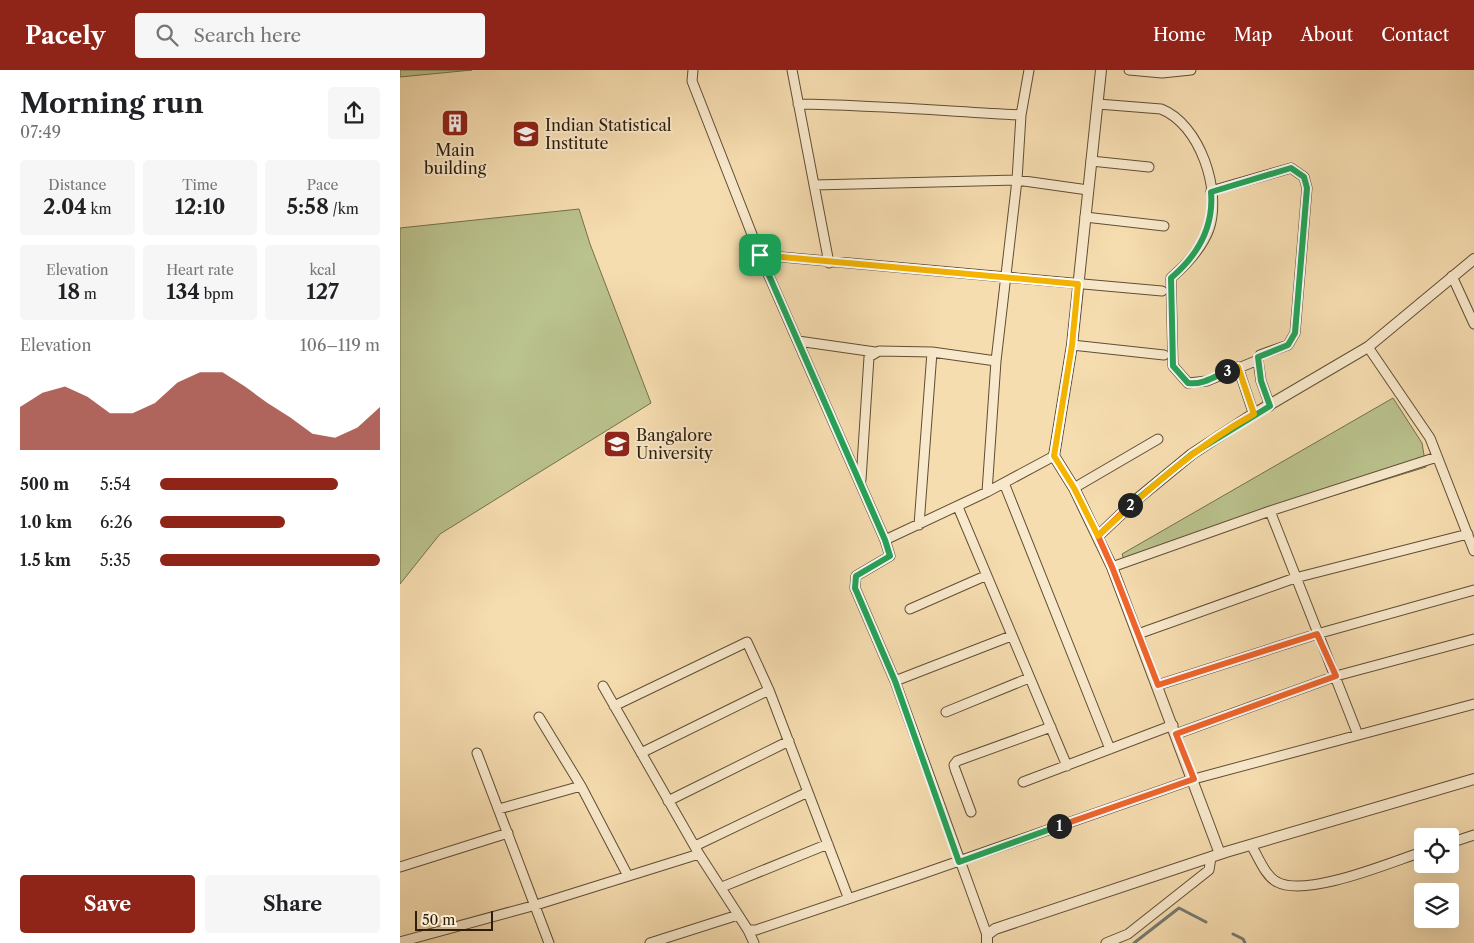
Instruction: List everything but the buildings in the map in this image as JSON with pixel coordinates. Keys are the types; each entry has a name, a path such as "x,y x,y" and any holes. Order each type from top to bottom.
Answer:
{"street":[{"path":"693,70 692,81 760,255 885,540 890,556 856,576 855,588 895,681 987,939"},
{"path":"792,70 830,263"},
{"path":"987,492 996,361 1017,180 1021,114 1029,70"},
{"path":"1101,70 1072,345 1054,456 1074,488 1112,567 1194,779 1216,856 1209,870 1128,934 1106,943"},
{"path":"1129,70 1162,73 1191,70"},
{"path":"798,104 880,105 922,110 1021,114"},
{"path":"1098,104 1161,109 1170,112 1188,131 1202,154 1208,172 1212,204 1209,229 1196,252 1171,278 1173,366 1188,383 1193,384 1207,381 1258,360"},
{"path":"1091,161 1149,167"},
{"path":"1211,192 1291,168 1304,177 1307,188 1295,333 1288,345 1260,355 1258,360 1261,381 1270,406"},
{"path":"814,185 1017,180 1088,190"},
{"path":"1085,217 1164,226"},
{"path":"760,255 830,263 1162,291"},
{"path":"1098,536 1136,500 1192,454 1254,414 1368,347 1474,259"},
{"path":"1452,276 1474,324"},
{"path":"798,341 875,352 932,352 996,361"},
{"path":"1072,345 1164,355"},
{"path":"1368,347 1430,438 1474,548"},
{"path":"861,483 870,358 875,352"},
{"path":"919,525 932,352"},
{"path":"1238,367 1254,414"},
{"path":"1074,488 1158,439"},
{"path":"885,540 958,507 1054,456"},
{"path":"1112,567 1270,511 1437,457"},
{"path":"1004,483 1110,749"},
{"path":"958,507 985,576 1067,766"},
{"path":"1270,511 1358,735"},
{"path":"1138,634 1296,578 1468,534"},
{"path":"910,609 985,576"},
{"path":"1158,685 1317,634 1474,590"},
{"path":"895,681 1011,636"},
{"path":"1023,782 1110,749 1336,676 1474,639"},
{"path":"614,706 747,642 769,690 848,898"},
{"path":"946,712 1029,678"},
{"path":"603,686 697,850 722,887 754,943"},
{"path":"641,753 769,690"},
{"path":"748,930 756,930 959,862 1194,779 1474,704"},
{"path":"538,717 581,786 628,876"},
{"path":"971,812 954,764 957,761 1051,727"},
{"path":"668,800 789,741"},
{"path":"477,753 549,943"},
{"path":"987,939 995,929 1216,856 1474,779"},
{"path":"499,809 581,786"},
{"path":"400,942 536,905 628,876 697,850 808,792"},
{"path":"400,867 508,833"},
{"path":"1459,840 1474,835"},
{"path":"722,887 828,844"},
{"path":"1251,845 1269,874 1276,881 1301,886 1340,879 1414,855"},
{"path":"650,943 738,915"}],"green space":[{"path":"400,70 472,70 400,77"},
{"path":"579,209 590,244 651,403 440,534 400,584 400,228"},
{"path":"1393,398 1422,443 1426,467 1124,560 1122,554"}],"waterway":[{"path":"1134,943 1179,908 1206,922"},
{"path":"1233,934 1243,939 1245,943"}],"place":[{"name":"Main building","path":"455,123"},
{"name":"Indian Statistical Institute","path":"526,134"},
{"name":"Bangalore University","path":"617,444"}],"route":[{"path":"760,255 830,263 1078,284 1072,345 1054,456 1074,488 1098,536 1136,500 1192,454 1248,418 1254,414 1238,367 1207,381 1193,384 1188,383 1181,377 1173,366 1171,278 1180,271 1196,252 1209,229 1212,204 1211,192 1291,168 1296,170 1304,177 1307,188 1295,333 1288,345 1258,357 1261,381 1270,406 1254,414 1192,454 1136,500 1098,536 1158,685 1317,634 1336,676 1176,734 1194,779 959,862 895,681 855,588 856,576 877,566 890,556 885,540 760,255"}]}
